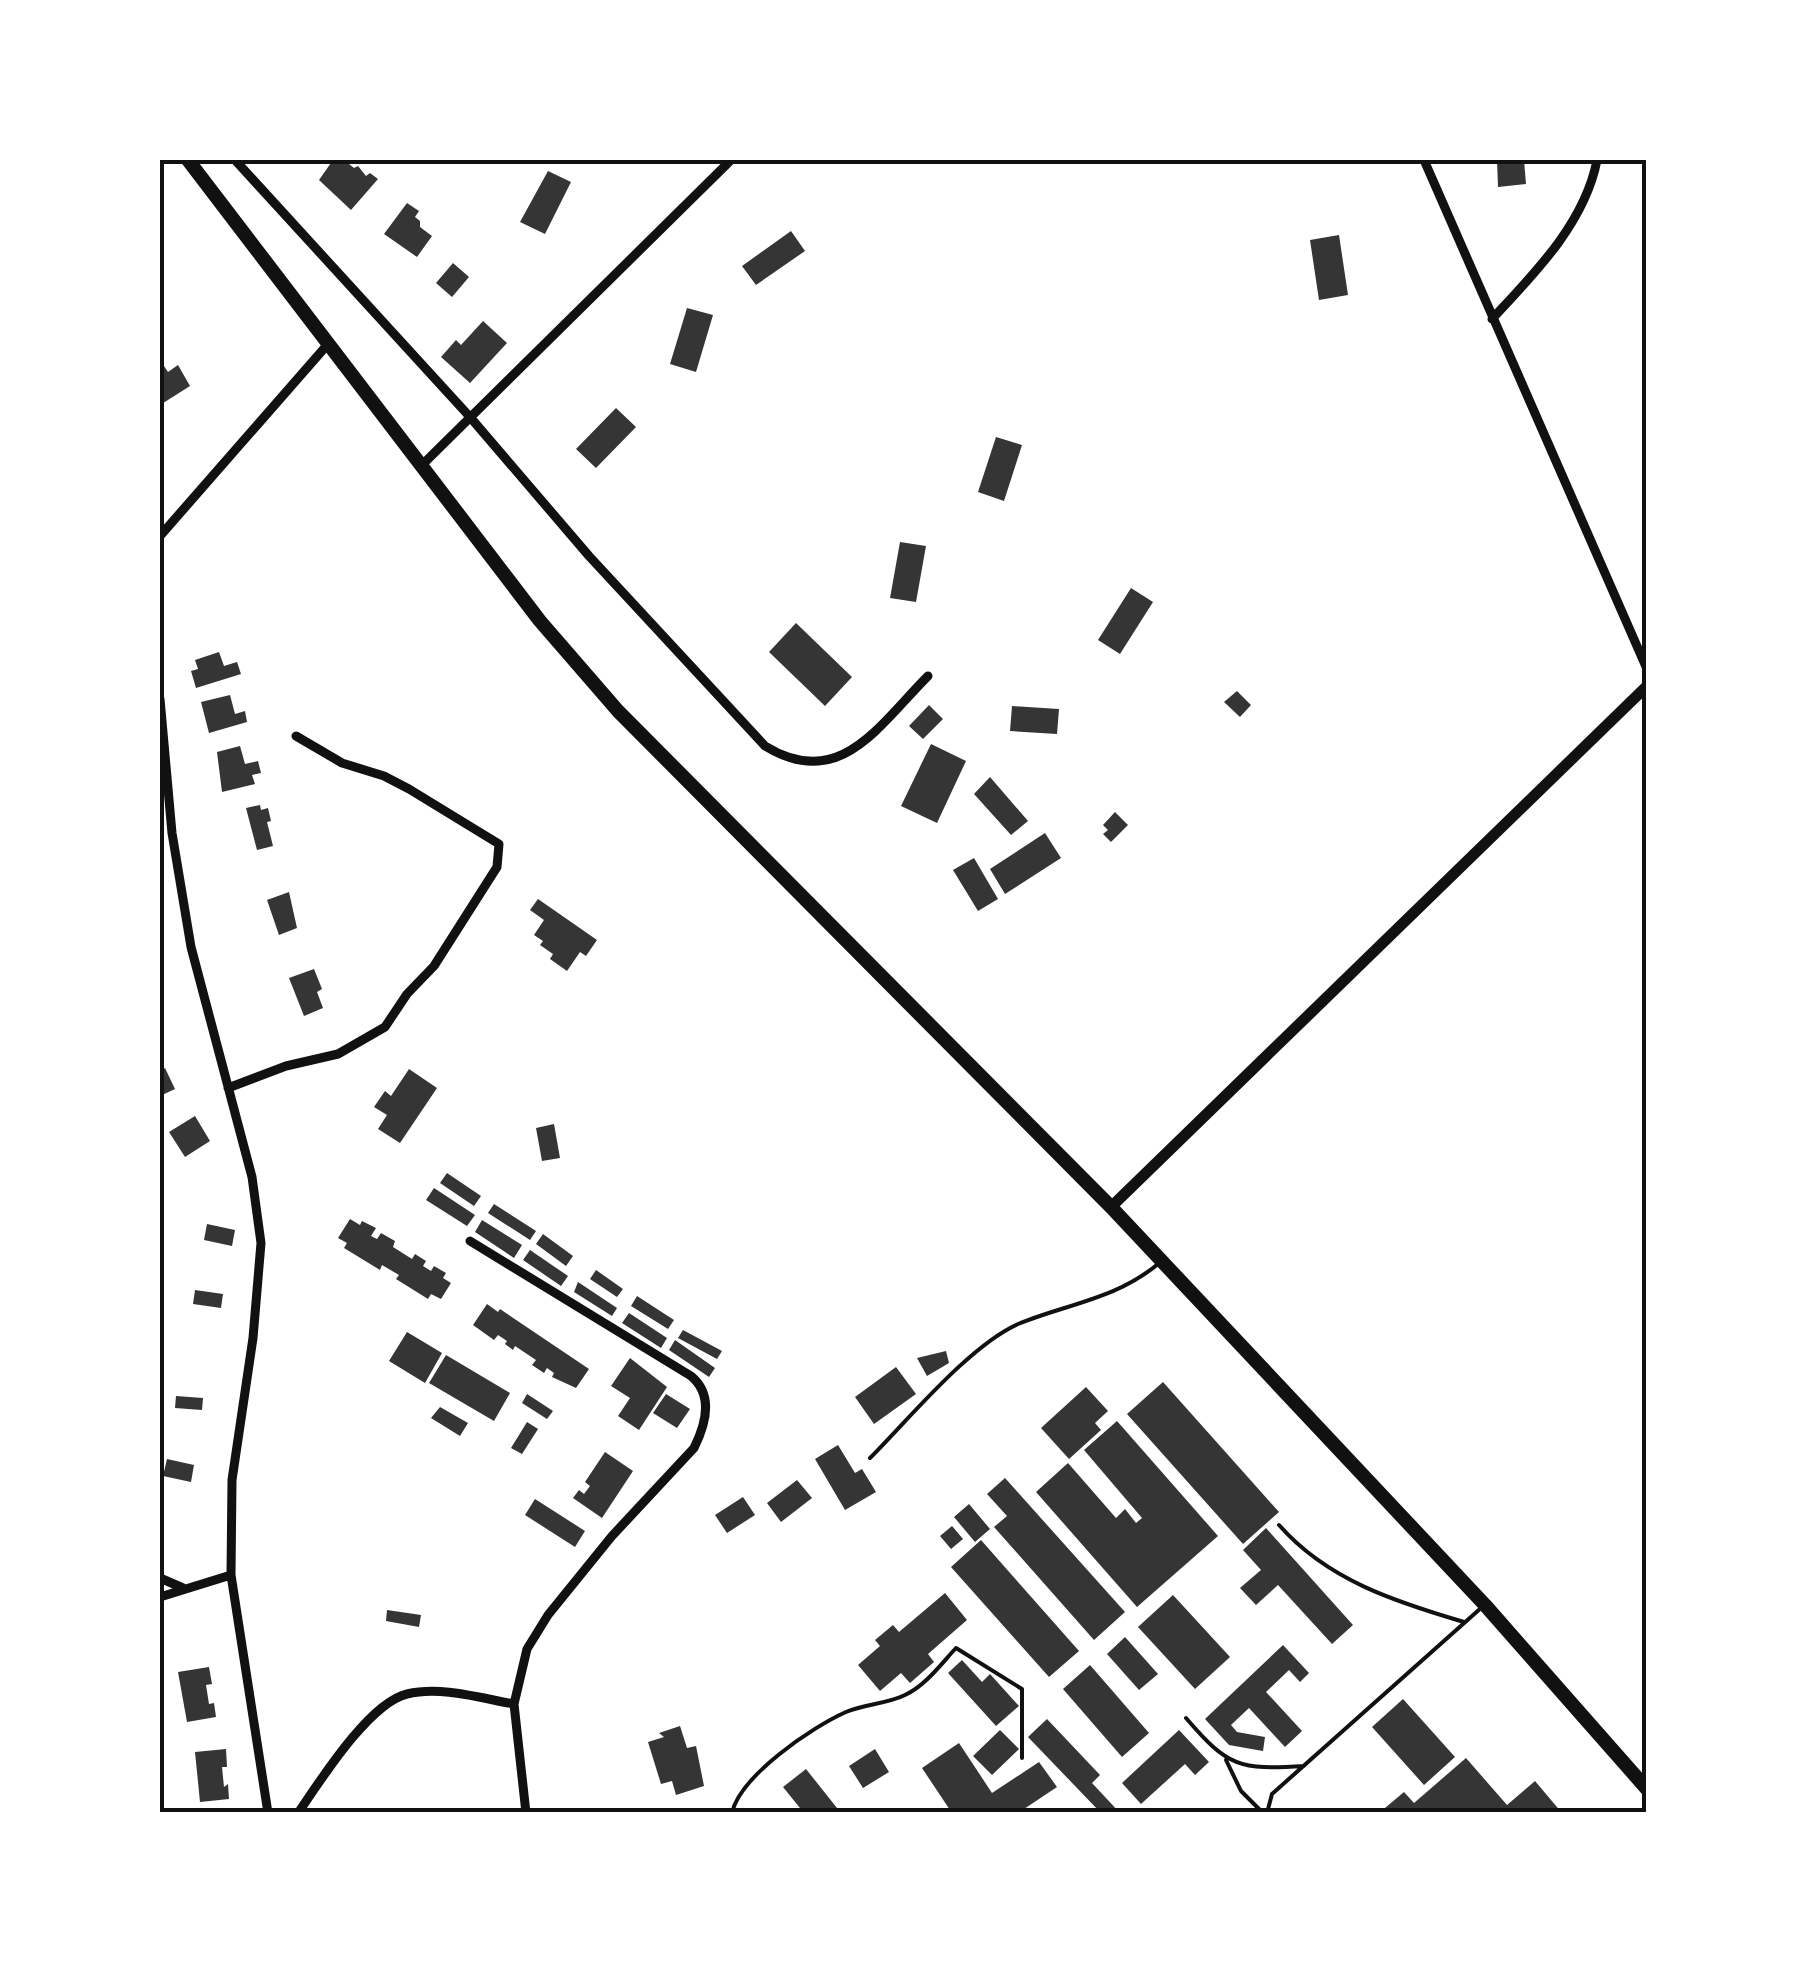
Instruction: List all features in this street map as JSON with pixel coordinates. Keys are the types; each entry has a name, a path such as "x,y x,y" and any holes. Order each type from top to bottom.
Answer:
{"highway":[{"path":"188,160 540,621 618,711 1110,1207 1484,1605 1647,1789"}],"main road":[{"path":"1110,1207 1647,686"}],"street":[{"path":"235,160 765,746 783,757 810,764 828,762 853,750 928,676"},
{"path":"421,466 731,160"},
{"path":"1424,160 1647,670"},
{"path":"1492,319 1569,228 1597,160"},
{"path":"160,536 328,344"},
{"path":"160,699 172,833 190,947 252,1177 262,1243 232,1480 231,1575 268,1813"},
{"path":"228,1088 286,1066 338,1054 385,1027 407,994 434,966 497,867 500,844 475,826 384,776 342,763 296,736"},
{"path":"470,1241 691,1376 701,1384 706,1405 694,1448 612,1536 548,1615 527,1649 514,1704 526,1813"},
{"path":"160,1597 231,1575"},
{"path":"160,1578 183,1588"},
{"path":"298,1813 367,1722 403,1694 440,1691 514,1704"}],"lane":[{"path":"870,1458 973,1355 1015,1326 1136,1283 1162,1262"},
{"path":"1280,1525 1306,1553 1346,1579 1464,1622"},
{"path":"1186,1718 1225,1759 1241,1791 1265,1813 1272,1794 1484,1605"},
{"path":"732,1813 746,1784 803,1738 847,1712 906,1695 956,1648 1022,1688 1022,1758"},
{"path":"1225,1759 1248,1766 1304,1766"}],"building":[{"path":"333,160 344,160 354,168 358,166 366,176 370,173 378,179 351,210 319,180"},
{"path":"1497,160 1524,160 1526,184 1498,187"},
{"path":"548,171 571,182 545,234 520,222"},
{"path":"407,203 419,211 415,217 420,227 432,236 417,257 384,234"},
{"path":"791,231 805,251 756,285 742,266"},
{"path":"1339,235 1348,295 1319,300 1310,240"},
{"path":"453,263 469,277 452,297 436,283"},
{"path":"687,308 713,315 696,372 670,364"},
{"path":"483,321 507,343 470,383 441,357 456,340 461,345"},
{"path":"162,363 168,372 178,365 190,386 160,405"},
{"path":"616,408 636,427 596,468 576,449"},
{"path":"996,437 1022,445 1004,501 978,492"},
{"path":"900,542 926,546 916,602 890,598"},
{"path":"1131,588 1153,602 1120,654 1098,640"},
{"path":"796,623 852,677 825,706 769,652"},
{"path":"219,652 224,666 237,662 241,674 196,688 191,671 198,669 195,660"},
{"path":"1237,691 1251,705 1240,717 1224,702"},
{"path":"230,695 235,714 245,711 247,722 209,733 201,702"},
{"path":"929,705 943,719 923,739 909,726"},
{"path":"1012,706 1059,709 1057,734 1010,731"},
{"path":"931,744 966,761 937,823 901,806"},
{"path":"240,746 245,764 258,761 261,773 252,775 255,784 222,792 217,752"},
{"path":"990,777 1028,821 1011,835 974,794"},
{"path":"260,805 261,810 268,808 273,846 257,850 246,808"},
{"path":"1115,812 1128,825 1111,842 1103,834 1108,830 1103,825"},
{"path":"1045,833 1061,858 1005,894 990,869"},
{"path":"974,858 998,899 978,911 953,870"},
{"path":"289,892 297,928 279,935 267,900"},
{"path":"538,899 597,940 586,956 580,952 567,971 550,959 553,954 534,935 544,920 530,910"},
{"path":"314,969 322,989 317,992 323,1008 304,1016 289,978"},
{"path":"165,1068 175,1089 160,1096 160,1071"},
{"path":"409,1069 437,1088 400,1143 378,1129 387,1115 374,1107 385,1091 391,1096"},
{"path":"195,1116 210,1141 185,1157 169,1132"},
{"path":"554,1124 560,1158 542,1161 536,1128"},
{"path":"447,1173 481,1196 474,1206 440,1183"},
{"path":"434,1188 475,1215 467,1226 426,1200"},
{"path":"494,1204 536,1231 530,1240 488,1213"},
{"path":"350,1219 376,1228 371,1236 377,1239 381,1233 395,1241 393,1247 412,1259 415,1254 426,1261 423,1266 431,1271 434,1266 446,1273 443,1278 451,1283 441,1299 431,1294 428,1299 396,1279 399,1275 382,1265 380,1270 344,1248 347,1243 338,1238"},
{"path":"482,1220 522,1245 514,1258 475,1232"},
{"path":"207,1224 235,1230 232,1246 204,1240"},
{"path":"543,1234 573,1256 566,1266 536,1244"},
{"path":"530,1250 568,1276 561,1286 523,1260"},
{"path":"596,1270 623,1289 617,1297 590,1279"},
{"path":"578,1282 617,1308 612,1316 574,1292"},
{"path":"195,1290 223,1294 221,1308 193,1304"},
{"path":"637,1296 674,1320 668,1329 631,1306"},
{"path":"487,1304 589,1369 576,1388 552,1377 554,1373 547,1368 544,1373 532,1365 536,1360 515,1346 513,1350 498,1335 494,1340 473,1325"},
{"path":"629,1313 667,1338 661,1348 622,1323"},
{"path":"683,1330 722,1351 717,1359 678,1338"},
{"path":"407,1332 442,1353 425,1383 389,1361"},
{"path":"675,1340 715,1368 709,1377 669,1350"},
{"path":"946,1351 949,1363 927,1376 917,1358"},
{"path":"446,1355 510,1393 494,1421 429,1383"},
{"path":"630,1358 667,1387 639,1430 618,1416 630,1398 611,1386"},
{"path":"896,1367 916,1394 874,1424 855,1397"},
{"path":"1163,1382 1279,1512 1243,1544 1127,1414"},
{"path":"1086,1387 1108,1411 1095,1423 1101,1430 1069,1459 1041,1428"},
{"path":"527,1394 553,1411 547,1419 522,1403"},
{"path":"666,1394 690,1409 677,1428 653,1413"},
{"path":"176,1396 203,1398 202,1410 175,1408"},
{"path":"440,1407 468,1423 460,1436 431,1418"},
{"path":"1117,1421 1218,1536 1137,1607 1036,1492 1068,1463 1116,1518 1125,1509 1136,1523 1142,1518 1084,1450"},
{"path":"527,1422 538,1429 522,1454 511,1448"},
{"path":"838,1445 855,1473 862,1469 876,1492 845,1510 815,1459"},
{"path":"605,1452 633,1471 602,1518 573,1498 579,1490 584,1494 590,1486 585,1482"},
{"path":"167,1459 194,1465 191,1482 163,1476"},
{"path":"1005,1478 1125,1612 1094,1640 994,1527 1007,1516 987,1494"},
{"path":"797,1480 812,1498 781,1522 767,1503"},
{"path":"743,1497 755,1515 727,1533 715,1515"},
{"path":"535,1499 585,1531 575,1547 525,1515"},
{"path":"969,1504 990,1529 975,1542 954,1517"},
{"path":"952,1526 963,1539 951,1549 940,1536"},
{"path":"1266,1528 1353,1625 1332,1644 1278,1585 1256,1605 1240,1588 1261,1570 1243,1550"},
{"path":"981,1540 1079,1651 1049,1677 951,1567"},
{"path":"945,1593 967,1620 928,1654 934,1662 910,1683 901,1673 880,1691 858,1665 880,1646 875,1640 893,1625 899,1632"},
{"path":"1173,1595 1230,1657 1195,1689 1138,1627"},
{"path":"387,1610 421,1615 419,1627 386,1621"},
{"path":"1125,1637 1158,1674 1139,1690 1107,1654"},
{"path":"1283,1645 1309,1673 1300,1682 1289,1670 1266,1692 1302,1731 1285,1747 1249,1708 1231,1725 1237,1732 1265,1737 1263,1751 1229,1745 1205,1719"},
{"path":"962,1660 982,1682 990,1674 1019,1706 996,1726 948,1673"},
{"path":"1090,1665 1149,1733 1122,1757 1063,1689"},
{"path":"209,1667 212,1684 206,1685 216,1717 187,1722 178,1672"},
{"path":"1403,1699 1455,1757 1424,1785 1372,1727"},
{"path":"1047,1719 1100,1775 1092,1783 1120,1813 1101,1813 1028,1737"},
{"path":"680,1726 687,1748 696,1746 704,1786 676,1795 672,1781 661,1784 648,1742 664,1737 659,1733"},
{"path":"1000,1730 1019,1749 992,1775 973,1756"},
{"path":"1179,1730 1209,1762 1195,1775 1185,1764 1141,1804 1122,1783"},
{"path":"959,1743 992,1793 1039,1762 1057,1787 1018,1813 952,1813 922,1768"},
{"path":"226,1749 227,1767 222,1767 229,1799 200,1802 195,1752"},
{"path":"875,1749 889,1772 863,1788 849,1766"},
{"path":"1466,1758 1507,1805 1535,1781 1562,1813 1379,1813 1404,1792 1414,1803"},
{"path":"806,1769 841,1813 804,1813 783,1787"}]}
